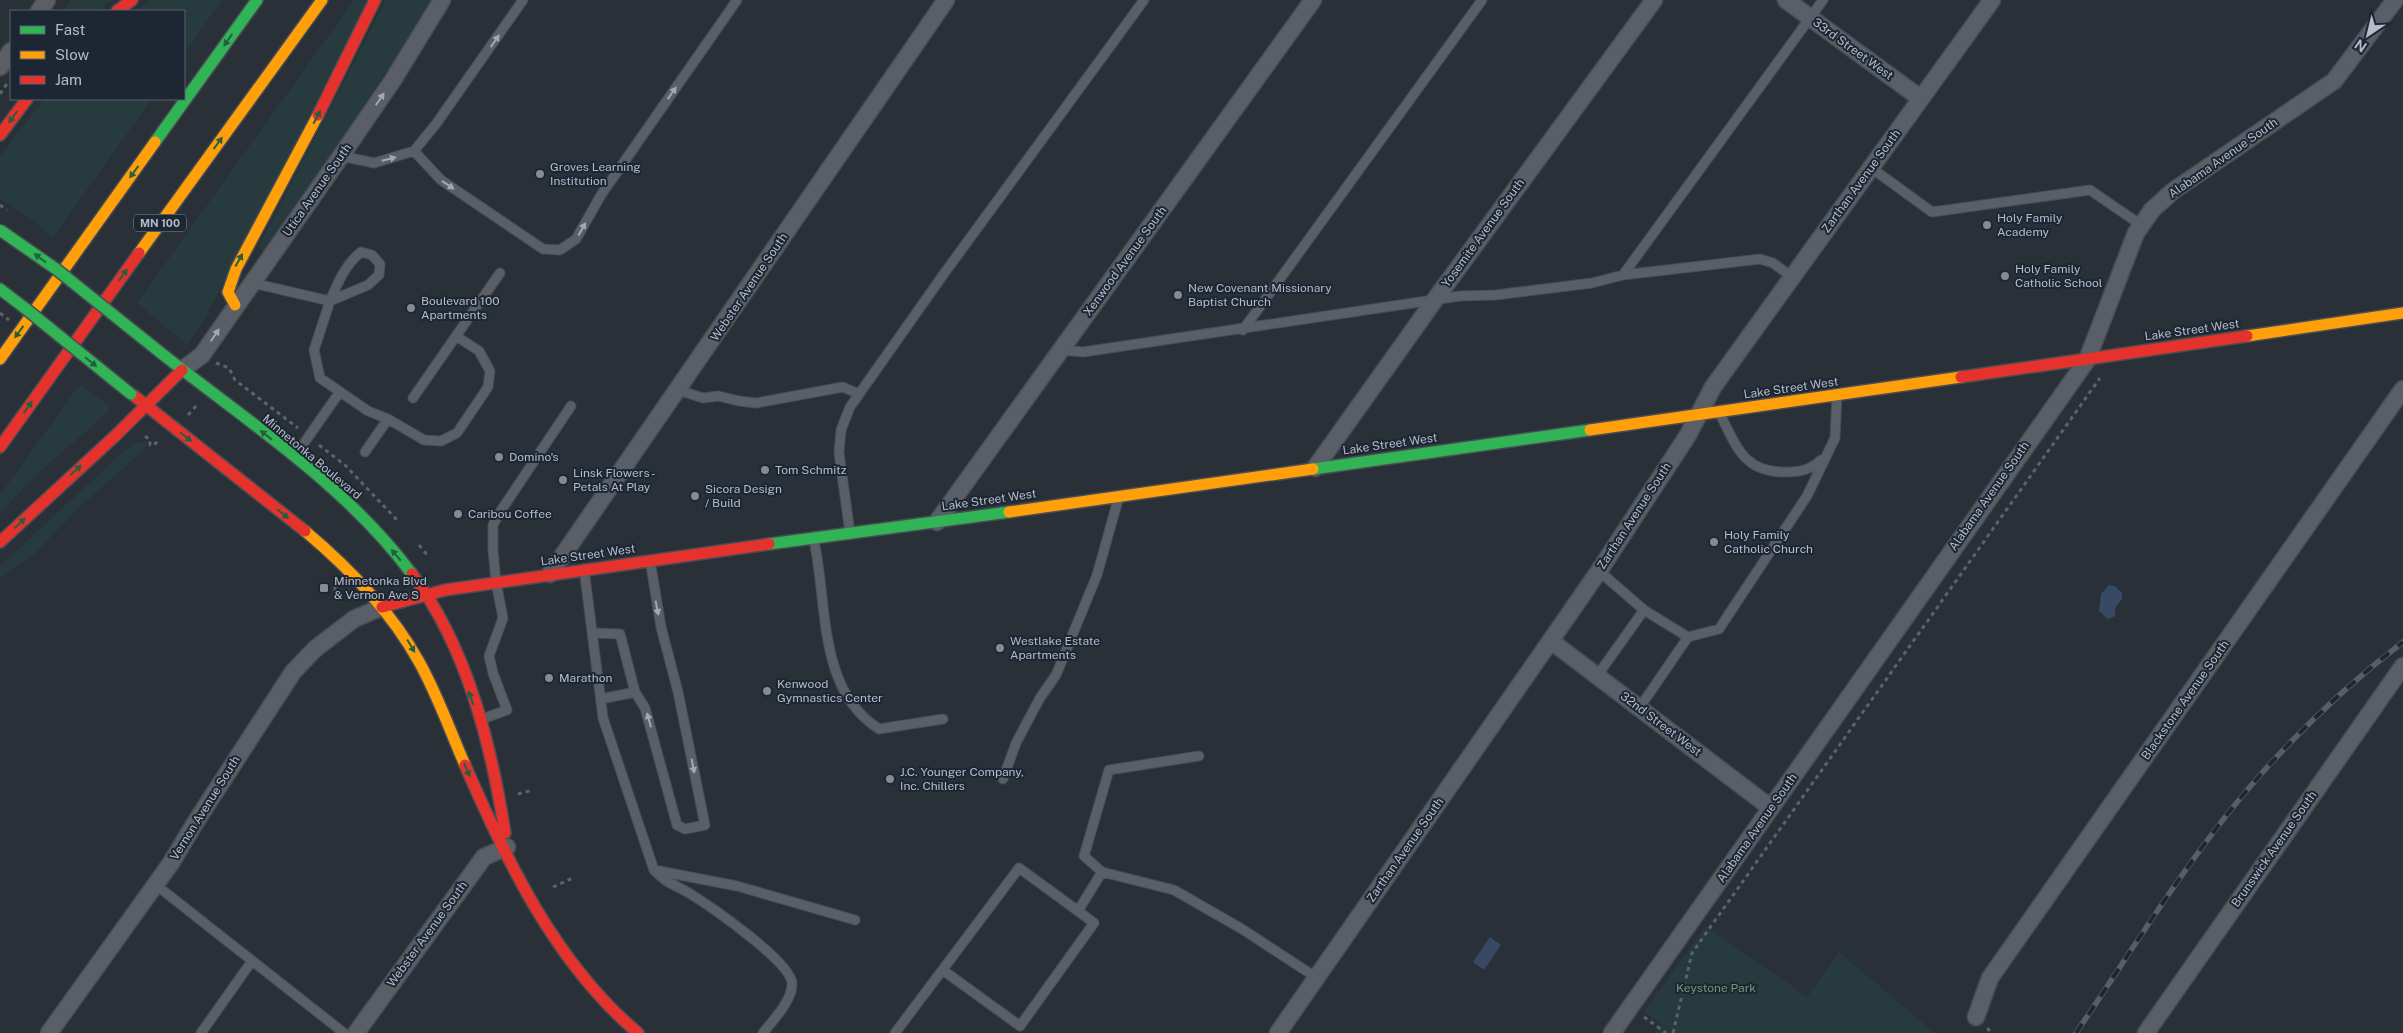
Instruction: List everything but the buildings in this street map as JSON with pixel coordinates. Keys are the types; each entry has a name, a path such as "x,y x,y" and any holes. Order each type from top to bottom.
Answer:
{"main road":[{"path":"118,10 132,0"},
{"path":"0,359 257,0"},
{"name":"MN 100","path":"0,447 322,0"},
{"path":"235,305 228,292 236,264 257,232 356,43 374,0"},
{"path":"0,135 26,100"},
{"name":"Minnetonka Boulevard","path":"0,230 56,269 294,457 357,512 406,566 426,594 446,631 479,720 500,795 507,848"},
{"name":"Minnetonka Boulevard","path":"0,289 147,408 303,530 340,563 382,607 409,642 419,661 478,795 507,848 530,897 559,946 596,992 638,1033"},
{"name":"Lake Street West","path":"382,607 426,594 584,568 937,522 2087,360 2403,313"},
{"path":"0,542 147,408 182,370"}],"street":[{"name":"Utica Avenue South","path":"182,370 202,355 235,305 342,156 393,80 442,0"},
{"name":"Webster Avenue South","path":"550,574 946,0"},
{"name":"Xenwood Avenue South","path":"937,522 1313,0"},
{"name":"Yosemite Avenue South","path":"1315,468 1434,301 1654,0"},
{"name":"33rd Street West","path":"1786,0 1920,98"},
{"name":"Zarthan Avenue South","path":"1278,1033 1599,571 1698,415 1713,387 1992,0"},
{"name":"Alabama Avenue South","path":"1612,1033 2087,360 2136,232 2152,210 2173,191 2334,81 2394,0"},
{"path":"0,67 10,52"},
{"name":"Blackstone Avenue South","path":"1976,1016 1990,978 2403,389"},
{"name":"Vernon Avenue South","path":"49,1033 156,885 293,672 315,649 354,619 382,607"},
{"name":"32nd Street West","path":"1551,641 1771,808"},
{"name":"Brunswick Avenue South","path":"2146,1033 2403,666"},
{"name":"Webster Avenue South","path":"356,1033 484,857 507,848"}],"lane":[{"path":"342,156 374,162 414,151 436,124 523,0"},
{"path":"414,151 441,180 543,249 560,250 576,239 601,195 737,0"},
{"path":"850,533 839,453 840,430 850,407 943,275 1144,0"},
{"path":"1243,330 1482,0"},
{"path":"1623,276 1823,0"},
{"path":"1870,168 1932,212 2090,190 2141,225"},
{"path":"252,283 330,302 368,286 379,275 380,264 372,255 361,252 352,260 340,277 330,302 314,350 320,378 339,393 368,411 388,419 424,440 441,442 457,433 488,387 490,370 479,351 456,336"},
{"path":"1060,350 1083,352 1434,301 1592,283 1623,276 1760,259 1772,263 1792,276"},
{"path":"413,398 500,273"},
{"path":"678,390 703,398 718,396 756,403 843,388 859,394"},
{"path":"294,457 339,393"},
{"path":"1640,707 1688,637 1719,630 1807,496 1835,438 1837,395"},
{"path":"479,720 507,710 493,673 489,656 503,618 496,582 493,525 571,406"},
{"path":"1719,412 1737,450 1752,464 1770,472 1798,472 1813,468 1825,456"},
{"path":"365,452 388,419"},
{"path":"1002,779 1016,743 1040,698 1056,675 1096,574 1120,495"},
{"path":"813,538 819,567 830,658 840,683 858,711 880,729 943,719"},
{"path":"593,633 620,634 635,692 645,708 677,825 685,829 705,825 678,692 661,627 650,560"},
{"path":"584,568 603,718 654,870 665,882 688,892 718,914 775,957 787,970 792,984 789,996 763,1033"},
{"path":"1599,571 1644,610 1688,637"},
{"path":"1598,676 1644,610"},
{"path":"601,699 635,692"},
{"path":"1199,756 1109,770 1084,856 1102,872 1174,890 1242,929 1317,978"},
{"path":"895,1033 944,971 1020,868 1094,923 1020,1026 944,971"},
{"path":"654,870 737,886 855,920"},
{"path":"1078,911 1102,872"},
{"path":"156,885 344,1033"},
{"path":"201,1033 252,961"}],"path":[{"path":"0,94 10,79"},
{"path":"1673,1033 1692,953 2103,374"},
{"path":"515,795 533,790"},
{"path":"553,887 573,878"},
{"path":"1630,1007 1666,1033"}],"green space":[{"path":"71,0 113,0 98,10 64,10"},
{"path":"149,0 222,0 185,53 185,10 137,10"},
{"path":"354,0 369,0 204,320 187,345 137,303"},
{"path":"386,0 434,0 266,253 258,248"},
{"path":"43,100 151,100 53,237 26,215 0,199 0,156"},
{"path":"80,384 108,405 108,412 36,475 0,513 0,495"},
{"path":"146,441 147,447 84,503 32,556 0,578 0,566 124,451 132,445"},
{"name":"Keystone Park","path":"1706,926 1807,997 1839,952 1935,1033 1655,1033 1661,1024 1644,1012"}],"water":[{"path":"2109,585 2115,586 2122,593 2122,599 2115,608 2115,616 2108,619 2099,611 2101,594"},
{"path":"1490,937 1501,945 1484,970 1473,962"}],"railway":[{"path":"2076,1033 2164,900 2235,804 2311,721 2365,672 2403,642"}],"traffic: fast":[{"path":"155,142 257,0"},
{"path":"0,230 56,269 161,353"},
{"path":"0,289 26,309"},
{"path":"26,309 131,394"},
{"path":"161,353 326,483 386,541 412,574"},
{"path":"1313,469 1590,430"},
{"path":"769,544 1009,512"}],"traffic: slow":[{"path":"139,253 322,0"},
{"path":"235,305 228,292 236,269 318,115"},
{"path":"0,359 155,142"},
{"path":"2247,336 2403,313"},
{"path":"1590,430 1961,377"},
{"path":"1009,512 1313,469"},
{"path":"305,531 353,575 395,624 418,660 431,686 465,765"}],"traffic: jam":[{"path":"118,10 132,0"},
{"path":"318,115 375,0"},
{"path":"0,135 26,100"},
{"path":"0,447 139,253"},
{"path":"1961,377 2247,336"},
{"path":"0,542 115,436 182,370"},
{"path":"133,395 305,531"},
{"path":"382,607 445,590 769,544"},
{"path":"412,574 431,602 448,633 474,698 492,765 505,833"},
{"path":"465,765 498,838 536,910 582,976 609,1006 638,1033"}],"place":[{"name":"Groves Learning Institution","path":"540,174"},
{"name":"Holy Family Academy","path":"1987,225"},
{"name":"Holy Family Catholic School","path":"2005,276"},
{"name":"New Covenant Missionary Baptist Church","path":"1178,295"},
{"name":"Boulevard 100 Apartments","path":"411,308"},
{"name":"Domino's","path":"499,457"},
{"name":"Tom Schmitz","path":"765,470"},
{"name":"Linsk Flowers - Petals At Play","path":"563,480"},
{"name":"Sicora Design / Build","path":"695,496"},
{"name":"Caribou Coffee","path":"458,514"},
{"name":"Holy Family Catholic Church","path":"1714,542"},
{"name":"Minnetonka Blvd & Vernon Ave S","path":"324,588"},
{"name":"Westlake Estate Apartments","path":"1000,648"},
{"name":"Marathon","path":"549,678"},
{"name":"Kenwood Gymnastics Center","path":"767,691"},
{"name":"J.C. Younger Company, Inc. Chillers","path":"890,779"}]}
